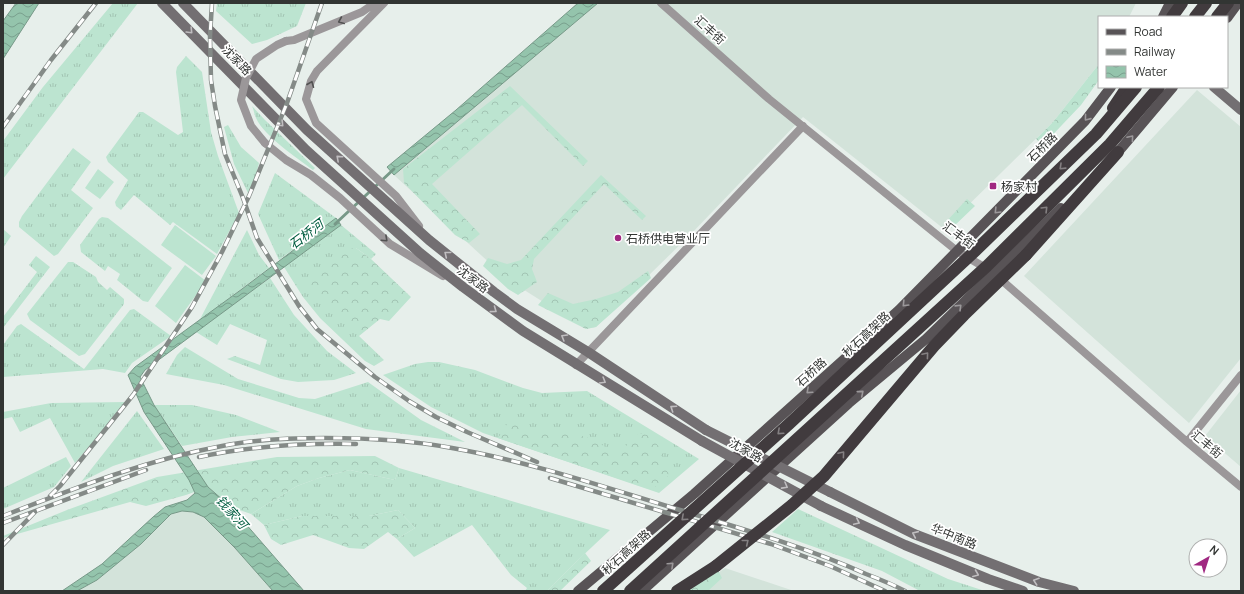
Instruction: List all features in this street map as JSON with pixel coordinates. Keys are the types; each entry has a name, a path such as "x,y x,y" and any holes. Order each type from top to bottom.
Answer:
{"highway":[{"path":"1173,16 1182,3"},
{"path":"1196,16 1206,3"},
{"path":"1218,16 1228,3"},
{"path":"1096,134 1126,88"},
{"name":"秋石高架路","path":"603,591 876,344 1096,134 1135,88"},
{"path":"630,591 987,266 1110,144 1158,88"},
{"path":"677,591 716,566 792,505 824,476 934,346 1026,255 1118,152"}],"main road":[{"name":"沈家路","path":"162,3 306,150 420,253 523,331 576,365 702,440 822,506 905,545 988,579 1023,591"},
{"name":"沈家路","path":"183,3 307,130 381,190 429,240 517,309 588,352 706,430"},
{"path":"1164,16 1170,3"},
{"path":"1165,16 1178,3"},
{"path":"1228,17 1238,3"},
{"name":"石桥路","path":"578,591 694,494 899,310 1085,121 1110,88"},
{"path":"642,591 849,403 926,339 1118,152 1172,88"},
{"path":"1215,88 1241,110"},
{"name":"华中南路","path":"706,430 914,534 1039,582 1074,591"}],"street":[{"path":"375,3 362,12 294,40 286,41 277,45 256,59 246,78 241,100 251,126 265,143 286,160 311,175 390,244 463,287"},
{"path":"371,181 316,123 306,99 311,81 317,71 384,3"},
{"name":"汇丰街","path":"662,3 769,99 957,251 994,273 1187,442 1241,487"},
{"path":"576,365 803,126"},
{"path":"1187,442 1241,375"}],"shaded area":[{"path":"598,3 1136,3 1130,16 1098,16 1098,65 1053,122 944,229 803,117 691,234 596,327 586,329 507,279 394,175"},
{"path":"1197,90 1241,127 1241,358 1189,423 1024,276"},
{"path":"1241,390 1241,467 1205,436"},
{"path":"182,511 193,512 204,517 235,548 273,591 77,591 97,580 141,544 171,514"},
{"path":"725,568 794,591 693,591"}],"green space":[{"path":"113,3 138,3 3,179 3,141 43,87"},
{"path":"217,3 306,3 297,26 267,40 252,44 216,11"},
{"path":"186,56 202,72 211,132 218,156 239,213 217,254 173,222 170,225 134,195 121,210 116,206 115,202 128,180 108,162 106,157 139,112 143,112 178,135 183,132 176,72 177,67"},
{"path":"1098,65 1098,81 1081,105 1043,145 1036,139 1053,122"},
{"path":"510,86 588,161 583,166 522,105 432,184 480,234 469,243 455,235 404,183 403,169"},
{"path":"252,106 315,168 313,170 266,132 256,118"},
{"path":"228,125 241,147 259,163 254,182 248,193 234,164 224,127"},
{"path":"73,148 91,162 71,190 93,208 58,254 54,256 19,227 19,222"},
{"path":"98,169 114,182 100,199 85,188"},
{"path":"275,173 336,218 279,260 258,214"},
{"path":"601,175 646,216 642,220 604,184 534,259 532,269 537,282 518,295 508,289 483,266 488,258 507,264 521,260"},
{"path":"967,199 975,206 952,228 945,223"},
{"path":"102,217 108,218 172,268 148,302 143,301 117,280 120,274 108,266 105,271 81,252 80,245"},
{"path":"175,225 216,256 202,275 161,245"},
{"path":"341,225 376,254 371,259 356,248 359,336 384,360 374,366 365,361 320,318 303,297 284,267"},
{"path":"3,229 11,236 3,248"},
{"path":"247,230 259,255 269,268 199,321"},
{"path":"356,248 371,259 411,297 389,321 380,319 359,336 308,283 347,249"},
{"path":"36,256 50,267 3,328 3,317 37,272 29,265"},
{"path":"68,262 73,262 96,277 98,282 107,290 110,287 124,299 124,304 85,354 79,356 30,320 27,314"},
{"path":"185,265 206,281 176,323 155,306"},
{"path":"648,271 651,278 596,327 586,329 538,305 548,293 573,304 596,299 618,292"},
{"path":"270,278 294,315 327,351 356,373 334,380 298,382 281,379 227,359 235,356 260,365 267,340 230,324 217,345 196,332"},
{"path":"134,309 171,336 132,363 125,373 103,369 3,377 3,345 17,326 21,324 84,369 130,310"},
{"path":"185,347 238,379 299,398 315,399 368,382 421,420 465,442 366,429 224,385 166,374 177,355"},
{"path":"439,362 475,370 523,388 542,393 587,391 699,459 659,493 483,433 431,407 383,375 415,364"},
{"path":"127,402 75,463 50,418 20,432 12,417 3,419 3,412 51,403"},
{"path":"154,405 192,405 236,415 280,432 232,437 182,446"},
{"path":"137,411 164,449 113,466 81,482"},
{"path":"514,413 524,430 536,435 546,430 572,433 595,440 611,451 624,449 631,439 639,433 648,435 664,452 660,462 669,474 661,484 649,489 498,438 509,421 510,414"},
{"path":"375,456 399,468 395,480 350,470 319,478 297,486 251,514 231,507 208,487 186,495 146,506 130,502 3,538 3,536 67,510 157,477 277,457"},
{"path":"66,457 71,466 54,487 3,509 3,488"},
{"path":"399,468 610,530 547,591 525,591 527,588 511,575 472,525 414,557 397,539 415,528 398,510 369,516 302,516 264,525 251,514 297,486 319,478 350,470 395,480"},
{"path":"798,509 948,579 985,591 920,591 882,571 772,532"},
{"path":"398,510 415,528 397,539 388,532 364,549 349,548 313,535 281,545 271,539 264,525 302,516 369,516"},
{"path":"585,553 591,561 560,591 547,591"},
{"path":"716,566 722,578 708,591 677,591"}],"water":[{"path":"16,3 39,3 3,59 3,21"},
{"path":"578,3 598,3 394,175 387,167 456,110"},
{"name":"钱家河","path":"336,218 341,225 145,370 140,377 154,405 208,487 231,507 304,591 273,591 235,548 204,517 193,512 182,511 171,514 141,544 97,580 77,591 62,591 102,564 165,507 187,500 195,493 189,480 144,412 128,375 135,367"}],"waterway":[{"name":"石桥河","path":"335,224 394,169"}],"railway":[{"path":"3,127 51,60 96,3"},
{"path":"212,3 210,36 211,80 225,154 257,238 299,306 317,329 375,377 409,401 436,417 467,432 537,462"},
{"path":"50,496 60,486 133,395 192,307 222,252 249,196 287,103 322,3"},
{"path":"3,516 84,485 138,467 222,446 261,440 312,438 389,440 436,445 480,453 562,474 794,546 842,564 905,591"},
{"path":"199,457 238,450 277,446 356,444"},
{"path":"3,523 146,470"},
{"path":"550,478 771,544 830,566 885,591"},
{"path":"3,545 35,512"}],"place":[{"name":"杨家村","path":"993,186"},
{"name":"石桥供电营业厅","path":"618,238"}]}
